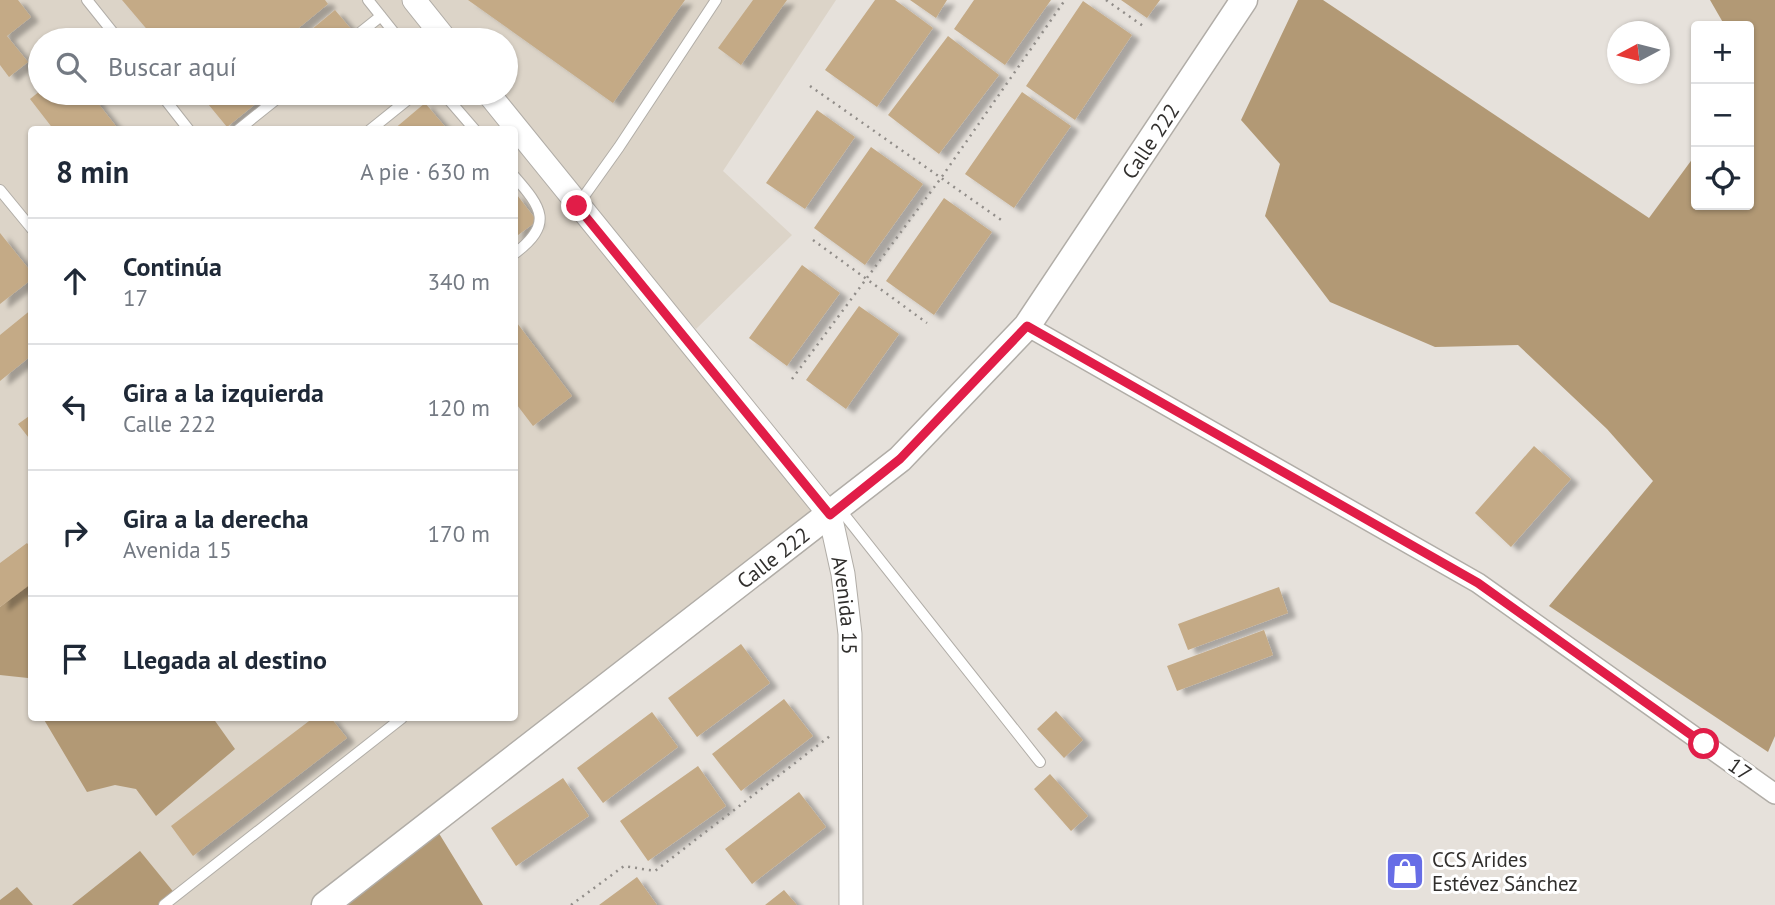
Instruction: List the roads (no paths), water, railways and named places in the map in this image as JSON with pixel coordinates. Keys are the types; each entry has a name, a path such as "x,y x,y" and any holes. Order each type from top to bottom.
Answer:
{"main road":[{"name":"Calle 222","path":"324,905 900,459 1027,326 1244,0"}],"street":[{"path":"414,0 436,28"},
{"name":"Avenida 15","path":"497,105 514,126"},
{"name":"Avenida 15","path":"518,131 577,206 835,511 850,634 851,905"},
{"name":"17","path":"1027,326 1478,583 1775,794"}],"lane":[{"path":"87,0 109,28"},
{"path":"368,0 391,28"},
{"path":"577,206 716,0"},
{"path":"366,28 381,16"},
{"path":"170,105 187,126"},
{"path":"243,126 269,105"},
{"path":"375,126 401,105"},
{"path":"453,105 472,126"},
{"path":"518,181 536,201 540,216 538,229 528,244 518,251"},
{"path":"0,190 28,224"},
{"path":"835,511 1040,762"},
{"path":"164,905 398,721"}],"place":[{"name":"CCS Arides Estévez Sánchez","path":"1405,871"}]}
